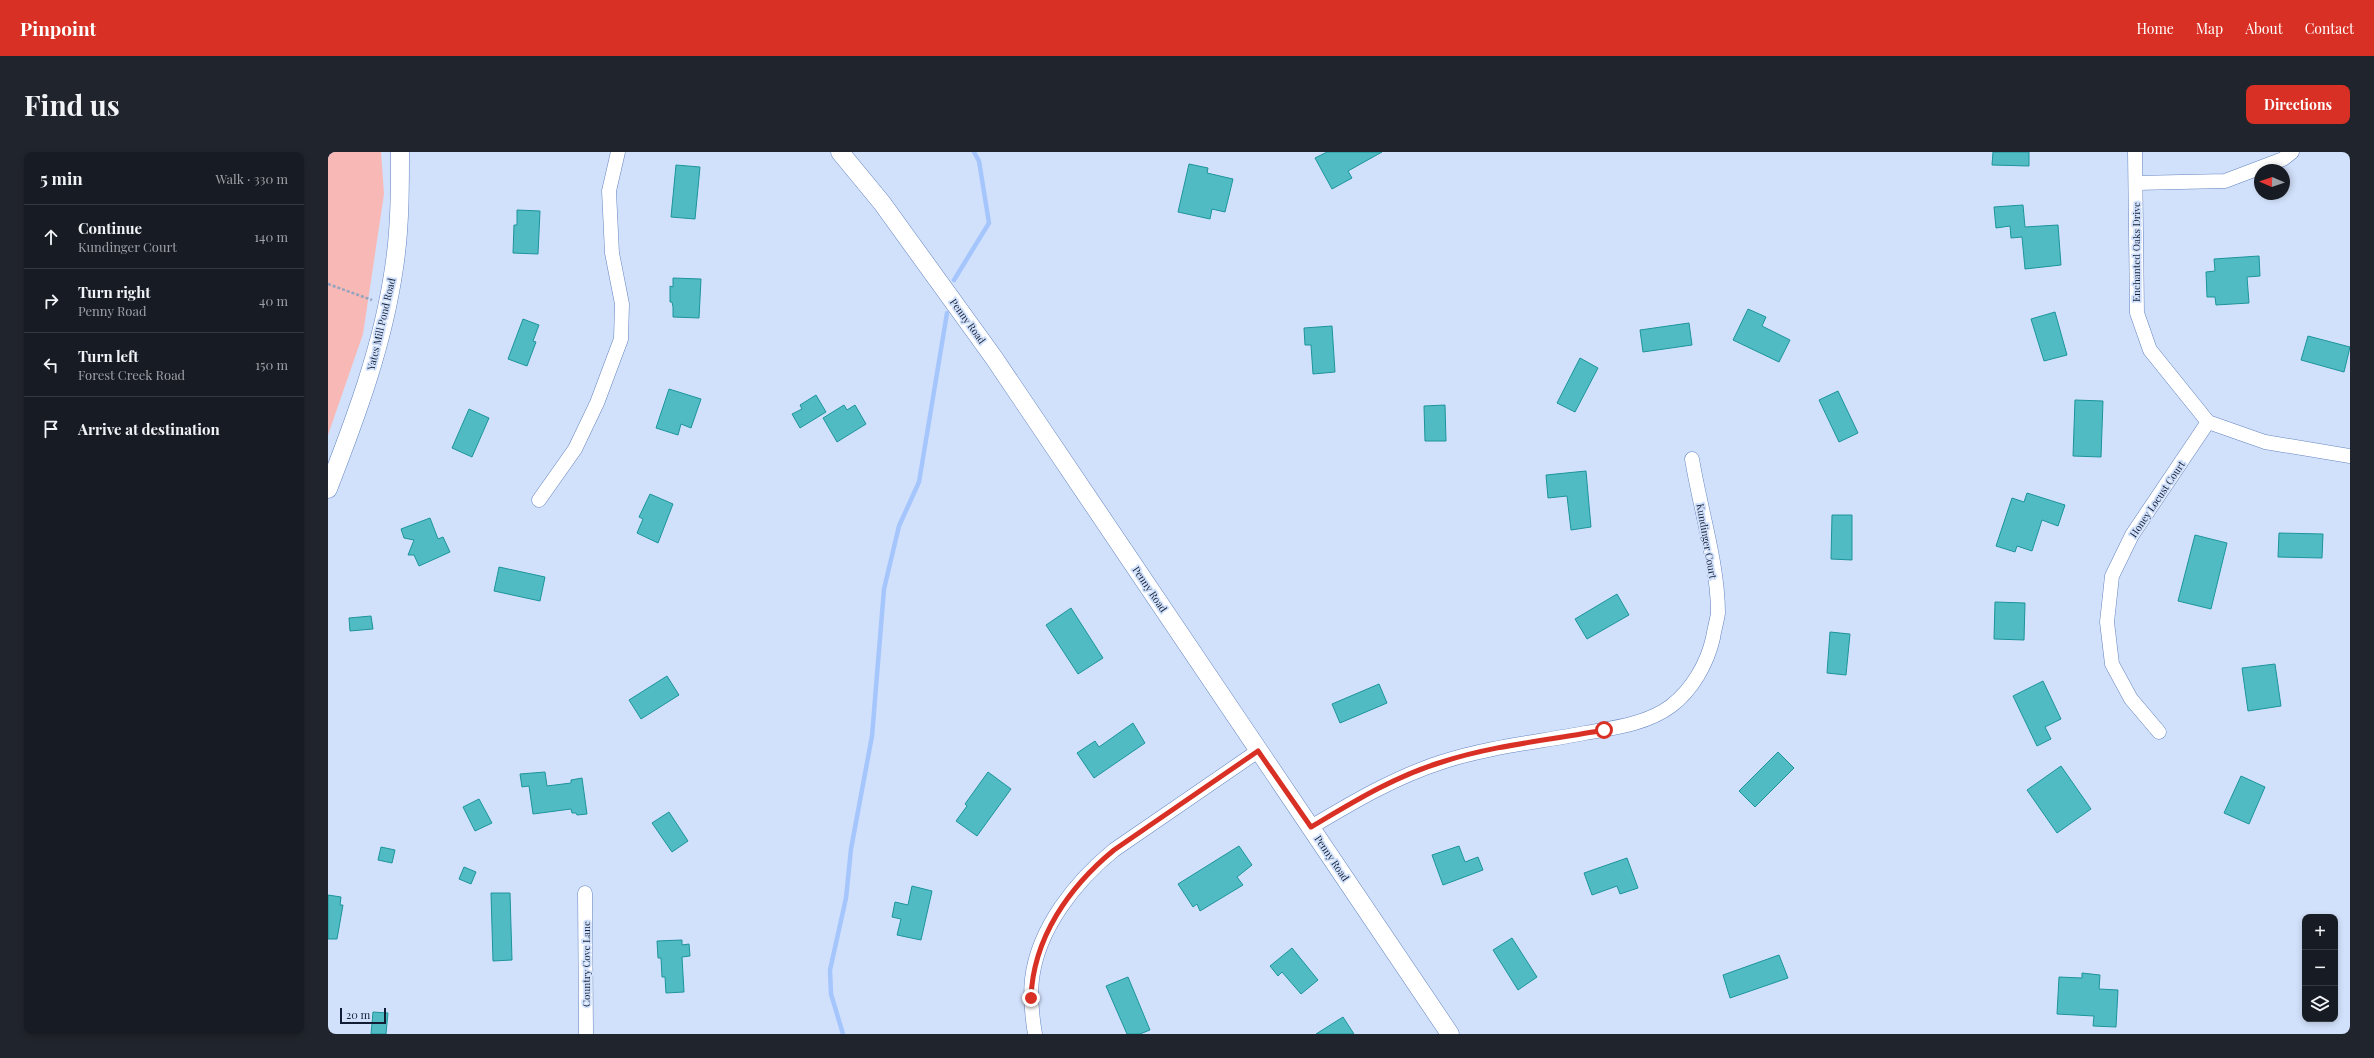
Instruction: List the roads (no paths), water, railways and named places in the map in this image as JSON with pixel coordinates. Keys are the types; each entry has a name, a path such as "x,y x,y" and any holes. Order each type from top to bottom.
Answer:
{"street":[{"name":"Yates Mill Pond Road","path":"328,489 359,409 387,305 398,229 400,152"},
{"path":"539,500 575,449 597,403 621,339 622,304 612,253 608,191 618,152"},
{"name":"Penny Road","path":"840,152 882,203 994,358 1450,1034"},
{"name":"Enchanted Oaks Drive","path":"2135,152 2135,275 2137,313 2150,350 2208,422"},
{"path":"2136,183 2225,181 2283,159 2292,152"},
{"path":"2208,422 2265,442 2350,456"},
{"name":"Honey Locust Court","path":"2159,732 2131,699 2112,664 2107,622 2112,576 2132,535 2208,422"},
{"name":"Kundinger Court","path":"1311,827 1358,799 1397,779 1442,762 1480,752 1619,727 1653,716 1670,707 1683,696 1693,683 1708,655 1718,614 1712,563 1692,459"},
{"path":"1035,1034 1031,1010 1032,978 1041,945 1074,888 1092,868 1114,850 1258,751"},
{"name":"Country Cove Lane","path":"585,893 586,1034"}],"waterway":[{"path":"954,280 989,223 979,161 974,152"},
{"path":"843,1034 831,994 830,970 846,898 851,849 872,736 884,589 899,526 919,482 947,313"}]}
